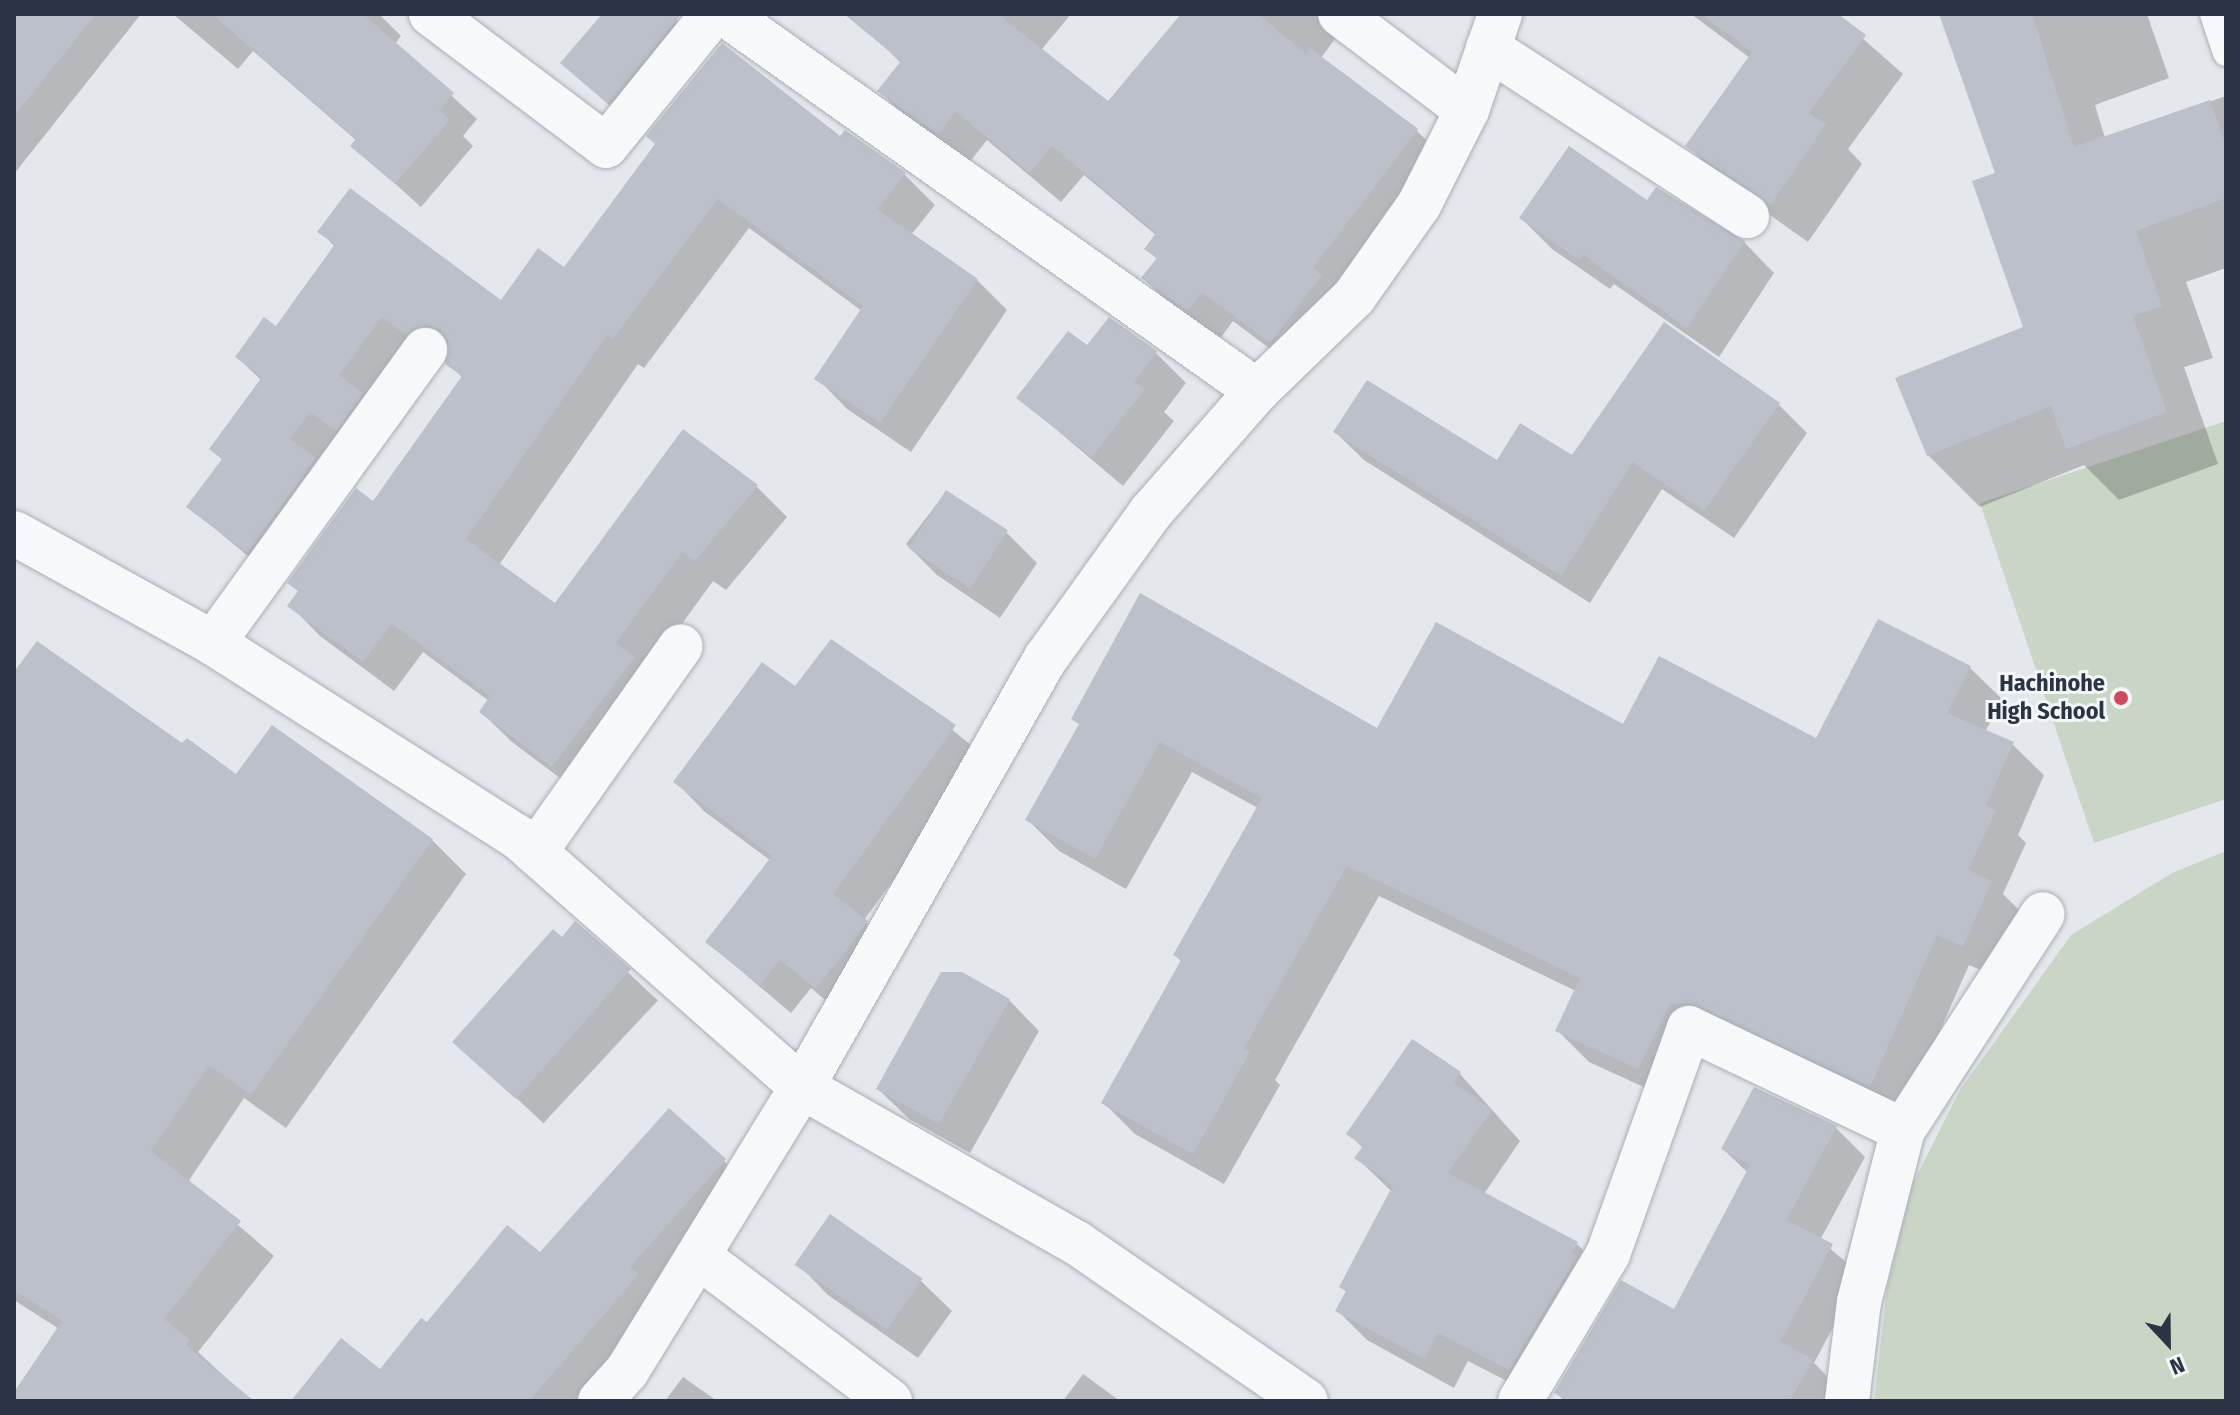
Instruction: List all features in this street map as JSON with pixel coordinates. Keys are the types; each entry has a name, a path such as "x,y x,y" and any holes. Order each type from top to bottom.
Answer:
{"street":[{"path":"431,14 606,146 713,14"},
{"path":"725,14 1257,391"},
{"path":"1340,14 1467,110"},
{"path":"600,1401 627,1371 802,1087 1046,658 1151,512 1257,391 1354,297 1419,205 1467,110 1494,31 1747,216"},
{"path":"213,643 425,350"},
{"path":"14,533 213,643 535,852 802,1087 1077,1243 1306,1401"},
{"path":"535,852 681,646"},
{"path":"1847,1401 1859,1302 1903,1130 2043,914"},
{"path":"1520,1401 1608,1254 1689,1028 1903,1130"},
{"path":"698,1256 890,1401"}],"lane":[{"path":"2213,14 2226,53"}],"green space":[{"path":"2226,421 2226,799 2094,843 1980,503"},
{"path":"2226,851 2226,1401 1874,1401 1887,1288 1911,1187 1960,1090 2071,935 2172,873"}],"building":[{"path":"14,14 96,14 14,116"},
{"path":"212,14 363,14 454,93 439,110 450,120 395,184 350,146 356,139"},
{"path":"602,14 681,14 608,104 560,63"},
{"path":"844,14 998,14 1108,101 1181,14 1258,14 1306,54 1310,48 1418,129 1313,268 1322,275 1270,343 1202,292 1188,311 1141,278 1157,258 1144,249 1156,233 1052,146 1030,173 956,112 938,134 877,91 901,61"},
{"path":"1701,14 1838,14 1866,35 1809,113 1826,124 1770,206 1685,146 1752,52"},
{"path":"1939,14 2032,14 2074,147 2210,100 2226,146 2226,198 2136,231 2162,306 2133,316 2167,412 2066,449 2051,406 1927,456 1895,378 2023,327 1972,181 1995,173"},
{"path":"722,43 840,136 845,130 906,173 877,209 978,279 880,423 814,379 863,306 718,199 613,339 607,335 466,539 555,603 683,429 758,485 695,561 682,552 616,643 635,657 552,767 479,712 490,696 392,624 363,662 287,606 298,591 287,583 356,488 373,501 462,376 445,364 448,341 439,329 427,325 406,335 382,317 339,375 363,393 336,431 310,412 290,439 316,458 247,553 186,507 222,459 209,449 262,377 235,357 264,317 276,326 335,244 317,232 350,188 501,300 538,248 564,267 655,144 646,136"},
{"path":"1569,146 1647,200 1656,187 1745,241 1687,328 1583,255 1579,260 1519,218"},
{"path":"1109,317 1157,351 1134,382 1145,389 1092,457 1016,398 1068,331 1087,345"},
{"path":"1664,322 1780,403 1704,511 1633,462 1561,576 1333,432 1367,380 1497,460 1520,423 1572,455"},
{"path":"946,490 1008,530 970,588 908,548"},
{"path":"1140,593 1377,728 1436,622 1623,724 1659,656 1816,738 1878,619 1971,666 1947,713 2014,742 1986,805 1996,810 1968,870 1992,881 1963,946 1937,935 1870,1087 1687,1003 1670,1004 1638,1069 1555,1031 1580,978 1347,866 1244,1048 1250,1052 1193,1154 1101,1103 1181,960 1173,955 1262,798 1160,742 1095,859 1025,820 1079,724 1071,719"},
{"path":"831,639 956,725 833,894 868,921 866,924 816,989 780,960 760,985 705,942 772,856 673,782 762,662 795,686"},
{"path":"37,641 182,743 187,738 236,774 272,725 433,839 251,1095 209,1065 151,1151 241,1221 164,1319 190,1340 186,1345 254,1401 14,1401 14,1392 62,1321 14,1290 14,672"},
{"path":"575,921 631,969 516,1099 452,1042 553,929 562,937"},
{"path":"941,972 962,972 1010,999 939,1124 876,1089"},
{"path":"1412,1039 1461,1072 1454,1083 1492,1110 1448,1173 1578,1242 1572,1254 1577,1256 1509,1370 1438,1333 1424,1359 1335,1311 1346,1291 1339,1287 1393,1185 1354,1158 1363,1146 1346,1134"},
{"path":"1754,1087 1837,1126 1786,1220 1833,1244 1780,1342 1813,1359 1790,1401 1569,1401 1554,1393 1621,1280 1674,1309 1750,1165 1721,1149"},
{"path":"669,1108 726,1159 630,1267 639,1274 529,1401 291,1401 341,1338 380,1369 421,1318 427,1322 507,1225 540,1252"},
{"path":"830,1214 923,1279 887,1330 794,1265"}],"place":[{"name":"Hachinohe High School","path":"2121,698"}]}
